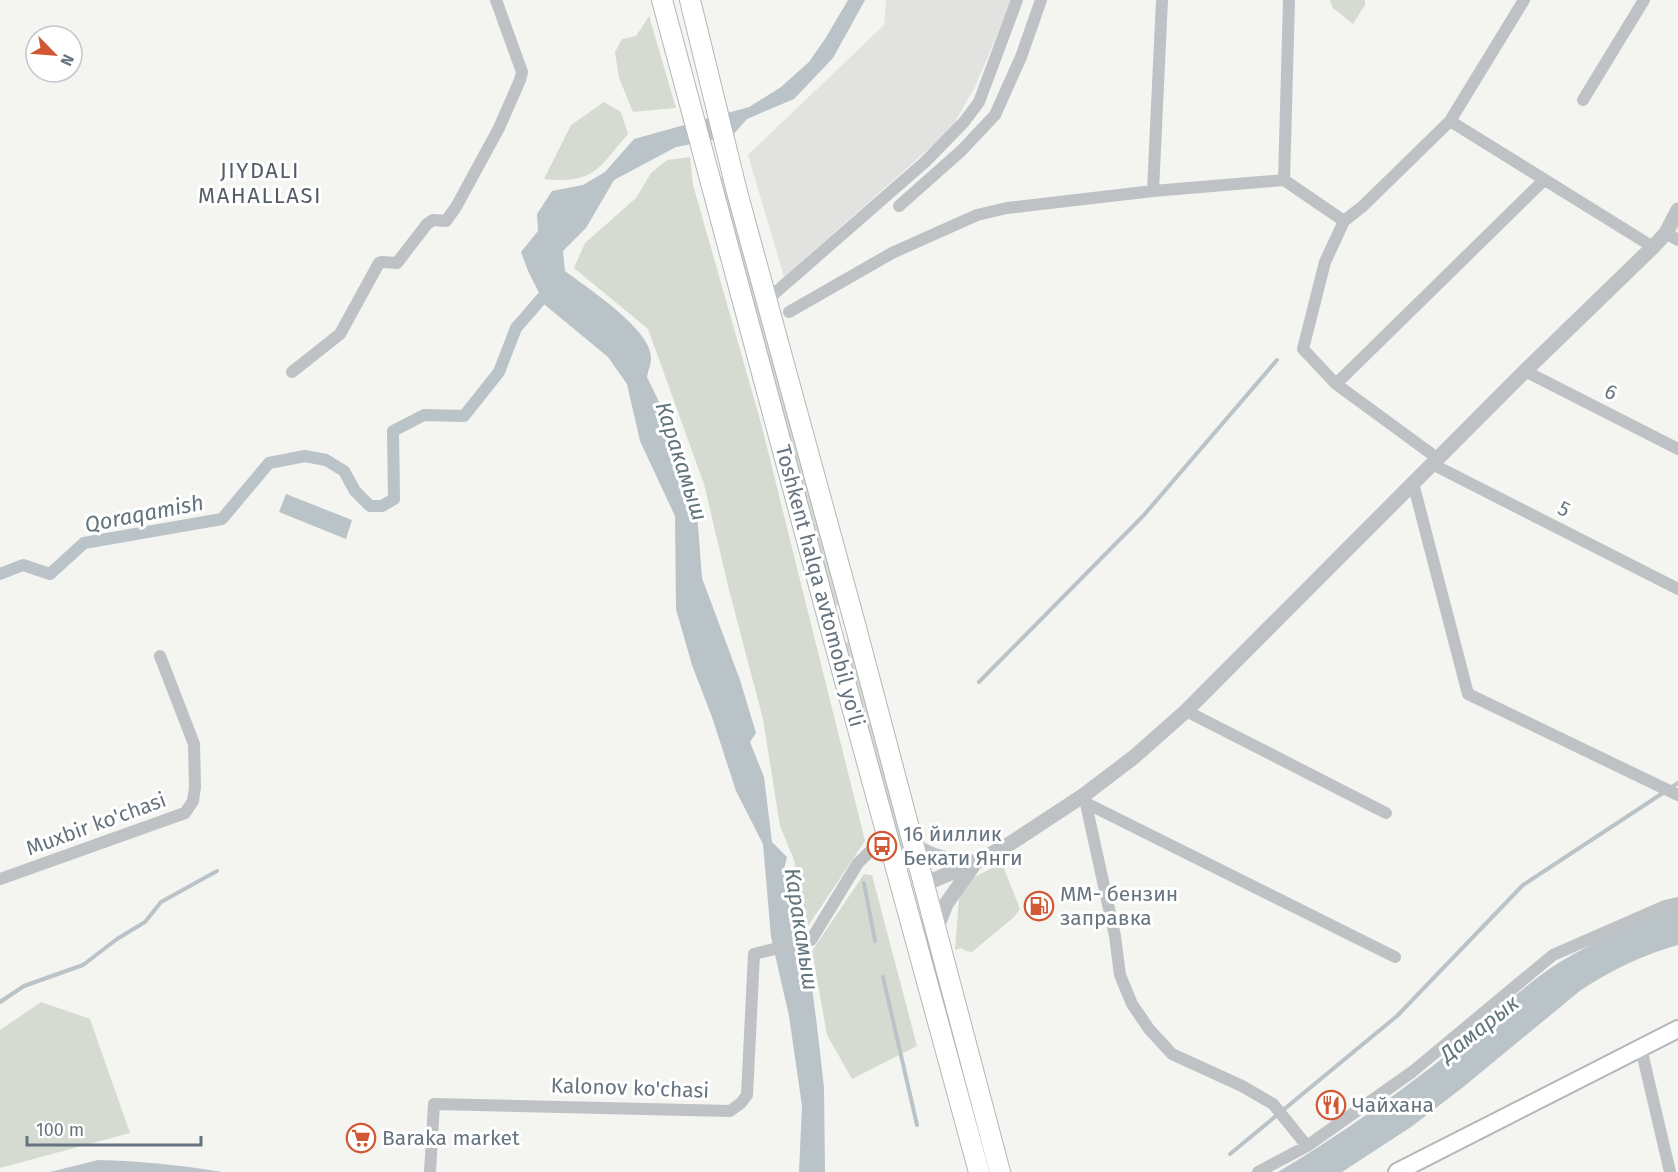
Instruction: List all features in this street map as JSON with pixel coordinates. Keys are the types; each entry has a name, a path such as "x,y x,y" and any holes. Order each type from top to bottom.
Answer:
{"highway":[{"name":"Toshkent halqa avtomobil yo'li","path":"662,0 831,630 980,1172"},
{"name":"Toshkent halqa avtomobil yo'li","path":"690,0 728,154 1000,1172"},
{"path":"831,630 855,624"},
{"path":"902,890 924,884"}],"main road":[{"path":"1397,1172 1678,1029"}],"street":[{"path":"292,372 340,334 380,263 397,263 427,224 434,220 446,221 459,201 499,128 522,72 496,0"},
{"path":"767,300 925,162 964,122 979,102 1017,0"},
{"path":"899,206 961,152 995,115 1021,57 1041,0"},
{"path":"1153,191 1162,0"},
{"path":"1284,180 1289,0"},
{"path":"789,312 892,253 977,216 1006,208 1153,191 1284,180 1344,221 1363,206 1450,120 1524,0"},
{"path":"1583,100 1644,0"},
{"path":"1450,120 1653,247"},
{"path":"1336,384 1544,180"},
{"path":"924,884 975,862 1011,843 1085,799 1186,711 1525,370 1653,247 1672,236 1678,210"},
{"name":"5","path":"1344,221 1325,262 1303,349 1336,384 1435,461 1678,589"},
{"name":"6","path":"1525,370 1678,449"},
{"path":"1413,483 1468,694 1672,792"},
{"name":"Muxbir ko'chasi","path":"0,879 185,813 193,801 195,786 194,744 160,656"},
{"path":"1186,711 1386,813"},
{"path":"1085,799 1395,957"},
{"path":"1085,799 1115,936 1120,975 1132,1004 1149,1029 1172,1054 1242,1086 1273,1104 1307,1146"},
{"name":"Kalonov ko'chasi","path":"430,1172 434,1104 730,1111 741,1103 747,1095 757,953 811,940 858,863 887,835"},
{"path":"913,844 936,856 956,861 975,862"},
{"path":"936,930 946,904 975,862"},
{"path":"1258,1172 1307,1146 1412,1072 1553,956 1665,906 1678,903"},
{"path":"1641,1048 1670,1172"}],"shaded area":[{"path":"886,0 1012,0 974,89 950,130 784,277 748,155 884,25"},
{"path":"1330,0 1365,0 1365,5 1353,24 1333,8"},
{"path":"649,16 676,108 633,112 619,78 615,52 622,39 636,36"},
{"path":"604,102 621,112 628,134 594,172 574,179 544,179 571,125"},
{"path":"690,157 693,185 761,423 865,841 808,926 794,860 780,826 763,719 704,484 648,329 574,268 585,243 636,198 651,173 667,160"},
{"path":"726,176 842,604 834,606 719,178"},
{"path":"851,641 910,865 903,867 844,643"},
{"path":"1002,863 1020,909 1014,917 972,952 961,948 955,950 959,898 972,878"},
{"path":"864,874 872,875 917,1046 852,1079 827,1035 812,951"},
{"path":"923,920 991,1172 984,1172 916,921"},
{"path":"41,1002 90,1019 130,1133 0,1168 0,1030"}],"water":[{"name":"Каракамыш","path":"848,0 865,0 833,58 794,99 747,119 732,136 676,147 614,180 586,228 563,251 565,271 617,310 642,335 649,348 651,359 647,377 687,460 696,500 702,578 740,680 756,733 750,742 764,777 772,842 787,857 783,873 791,893 809,964 824,1088 825,1172 799,1172 802,1106 789,1016 771,937 763,844 736,791 692,665 676,609 675,516 640,441 627,384 608,357 545,305 521,252 538,231 537,214 552,191 583,185 605,172 634,139 749,107 781,87 809,62"},
{"path":"286,494 352,520 346,539 279,512"},
{"name":"Дамарык","path":"1678,909 1678,945 1628,964 1581,990 1411,1127 1342,1172 1278,1172 1346,1129 1412,1082 1532,982 1560,962 1586,947 1667,911"},
{"path":"98,1160 191,1167 222,1172 50,1172"}],"waterway":[{"name":"Qoraqamish","path":"0,574 23,565 50,574 84,543 222,519 269,463 305,456 326,460 344,471 355,491 370,506 382,506 394,499 393,431 424,415 464,416 499,372 516,328 549,290"},
{"path":"979,682 1144,515 1277,360"},
{"path":"1230,1154 1397,1016 1523,885 1678,783"},
{"path":"0,1002 24,986 83,965 117,939 145,922 161,902 217,871"},
{"path":"864,883 875,941"},
{"path":"883,977 917,1125"}],"place":[{"name":"16 йиллик Бекати Янги","path":"882,846"},
{"name":"ММ- бензин заправка","path":"1039,906"},
{"name":"Чайхана","path":"1331,1105"},
{"name":"Baraka market","path":"361,1138"}],"district":[{"name":"JIYDALI MAHALLASI","path":"260,182"}]}
